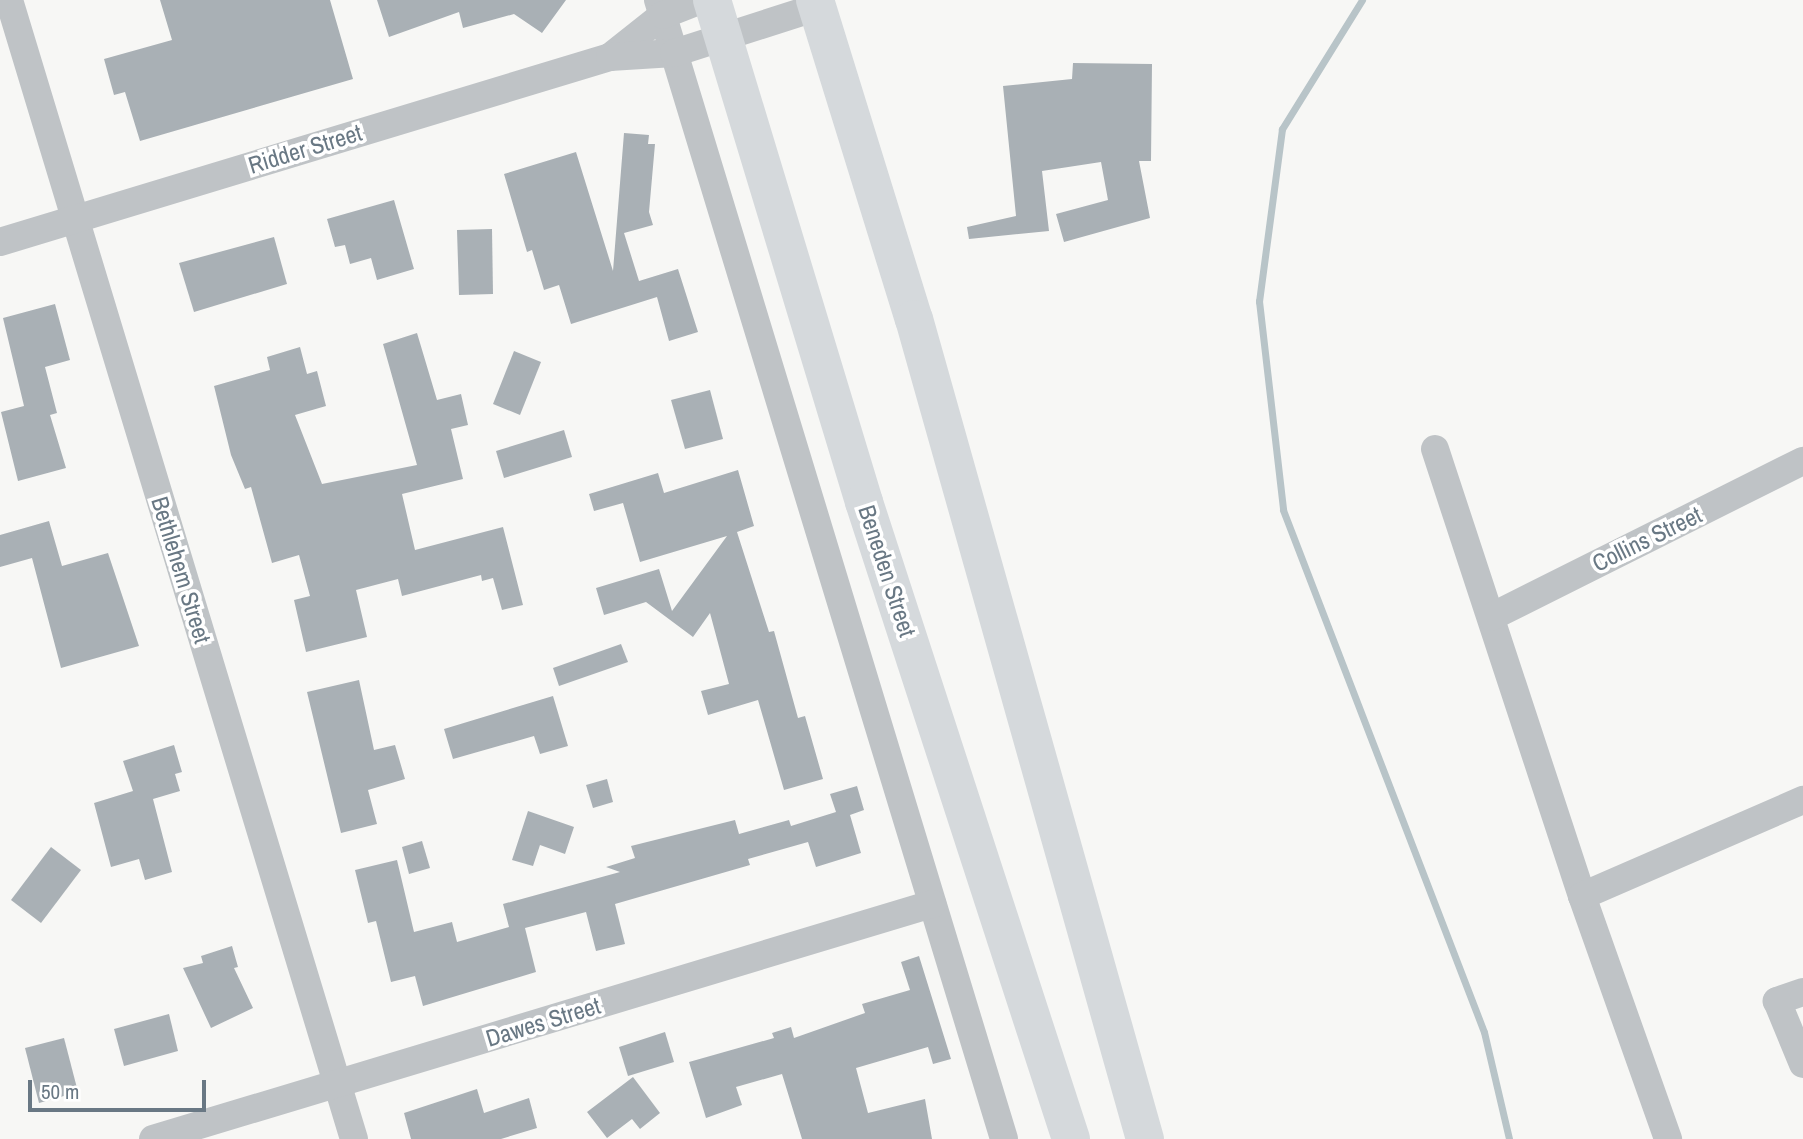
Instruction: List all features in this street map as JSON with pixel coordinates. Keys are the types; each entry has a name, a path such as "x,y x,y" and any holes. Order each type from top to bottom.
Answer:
{"main road":[{"name":"Beneden Street","path":"712,0 864,502 1071,1139"},
{"path":"816,3 914,319 1145,1139"}],"street":[{"name":"Bethlehem Street","path":"9,0 354,1139"},
{"name":"Ridder Street","path":"610,57 660,8 701,0"},
{"name":"Ridder Street","path":"0,242 610,57 674,53 816,3"},
{"path":"660,8 1004,1139"},
{"path":"1435,449 1582,896 1668,1139"},
{"name":"Collins Street","path":"1491,617 1803,461"},
{"path":"1582,896 1803,800"},
{"name":"Dawes Street","path":"153,1139 932,904"},
{"path":"1803,992 1777,1000 1803,1063"}],"building":[{"path":"160,0 330,0 353,79 140,141 125,92 114,95 104,59 172,40"},
{"path":"377,0 566,0 542,33 514,14 463,28 459,12 389,37"},
{"path":"1073,63 1152,64 1151,161 1139,161 1150,218 1064,242 1056,214 1108,200 1101,162 1042,171 1049,231 969,239 967,227 1016,216 1003,86 1072,79"},
{"path":"624,133 649,135 648,144 655,144 649,212 653,225 624,233 639,281 678,269 698,332 669,341 657,297 571,324 559,285 544,290 532,250 527,252 504,174 576,152 613,271"},
{"path":"394,200 414,269 377,280 371,258 350,264 345,245 335,247 327,219"},
{"path":"492,229 493,294 459,295 457,230"},
{"path":"274,237 287,284 194,312 179,263"},
{"path":"55,304 70,360 45,367 57,413 50,415 66,468 18,481 1,412 24,406 3,318"},
{"path":"417,333 437,400 461,394 468,425 451,429 463,479 402,494 415,550 503,527 523,605 502,610 493,578 482,581 481,575 402,596 398,579 356,590 367,637 306,652 294,600 310,596 299,555 272,563 251,487 245,489 231,455 214,386 270,370 267,357 300,347 307,374 317,371 326,406 295,415 322,484 417,465 383,344"},
{"path":"514,351 541,362 520,415 493,404"},
{"path":"710,390 723,439 685,449 671,400"},
{"path":"564,430 572,457 504,478 496,451"},
{"path":"738,470 754,526 737,532 769,632 774,631 798,718 805,716 823,779 784,790 758,700 708,715 701,691 729,684 710,613 693,637 646,602 604,615 596,588 659,569 672,611 727,536 640,562 623,503 594,511 589,494 658,473 664,493"},
{"path":"49,521 62,566 108,553 139,646 61,668 32,558 0,567 0,535"},
{"path":"621,644 628,662 559,686 553,668"},
{"path":"359,680 374,750 395,745 405,779 368,790 377,824 341,833 307,692"},
{"path":"553,696 568,746 540,754 534,736 453,759 444,729"},
{"path":"174,745 182,772 175,774 180,791 153,799 172,872 145,880 139,859 111,867 94,803 133,791 123,761"},
{"path":"607,779 613,802 593,808 586,785"},
{"path":"857,786 864,810 850,815 861,853 816,867 808,842 748,859 750,865 615,904 625,944 596,951 586,912 525,928 536,972 423,1006 415,976 391,982 376,921 368,923 355,870 397,860 414,932 452,922 457,942 509,927 503,904 620,872 606,867 635,858 631,846 735,820 739,834 789,820 791,826 836,812 830,794"},
{"path":"528,811 574,827 565,854 540,845 533,866 512,860"},
{"path":"422,841 430,868 409,874 402,847"},
{"path":"51,847 81,870 41,923 11,900"},
{"path":"232,946 238,967 234,968 253,1008 211,1028 183,968 203,963 201,956"},
{"path":"919,956 951,1059 933,1064 928,1047 856,1068 868,1113 925,1099 932,1139 802,1139 782,1074 736,1087 742,1105 706,1118 689,1062 774,1038 772,1033 791,1027 794,1038 865,1013 862,1004 910,990 901,962"},
{"path":"169,1014 178,1051 124,1066 114,1029"},
{"path":"665,1032 674,1062 628,1076 619,1047"},
{"path":"64,1038 78,1092 39,1103 25,1048"},
{"path":"633,1077 660,1113 640,1129 632,1119 607,1138 587,1112"},
{"path":"477,1089 484,1113 529,1098 537,1128 501,1139 411,1139 404,1113"}],"waterway":[{"path":"1362,0 1282,129 1259,301 1283,510 1484,1032 1509,1139"}]}
